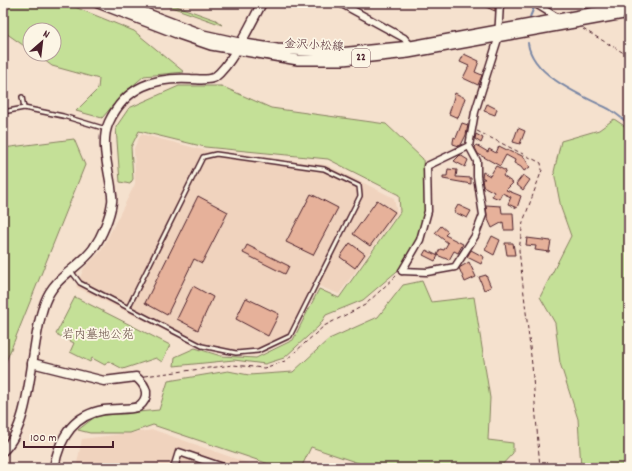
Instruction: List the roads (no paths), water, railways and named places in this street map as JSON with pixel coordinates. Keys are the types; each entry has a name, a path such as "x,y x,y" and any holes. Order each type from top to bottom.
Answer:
{"main road":[{"name":"金沢小松線","path":"98,3 179,34 211,44 339,53 411,46 499,34 629,13"},
{"name":"金沢小松線","path":"119,3 202,35 237,46 298,60 343,60 408,54 629,6"}],"street":[{"path":"3,451 14,437 21,420 39,320 45,301 56,283 92,250 105,226 112,201 105,139 106,129 123,100 148,83 170,78 208,79 214,77 237,46 262,3"},
{"path":"340,3 404,38 411,46"},
{"path":"469,146 427,166 428,211 420,240 402,271 427,272 455,267 475,236 483,215 477,176 477,161 469,146 475,112 499,34 500,3"},
{"path":"537,4 560,20"},
{"path":"32,363 104,381 136,377 144,384 146,389 147,396 138,407 96,411 86,416 68,431 61,440 54,468"},
{"path":"174,468 179,452 226,468"}],"lane":[{"path":"22,97 24,108"},
{"path":"3,112 24,108 63,116 106,129"},
{"path":"70,270 80,284 202,346 236,353 258,351 290,336 360,196 359,186 324,169 216,154 203,157 128,308"}],"waterway":[{"path":"530,17 535,5"},
{"path":"528,43 532,55 539,65 560,84 609,109 629,124"}],"park label":[{"name":"岩内墓地公苑","path":"98,335"}]}
